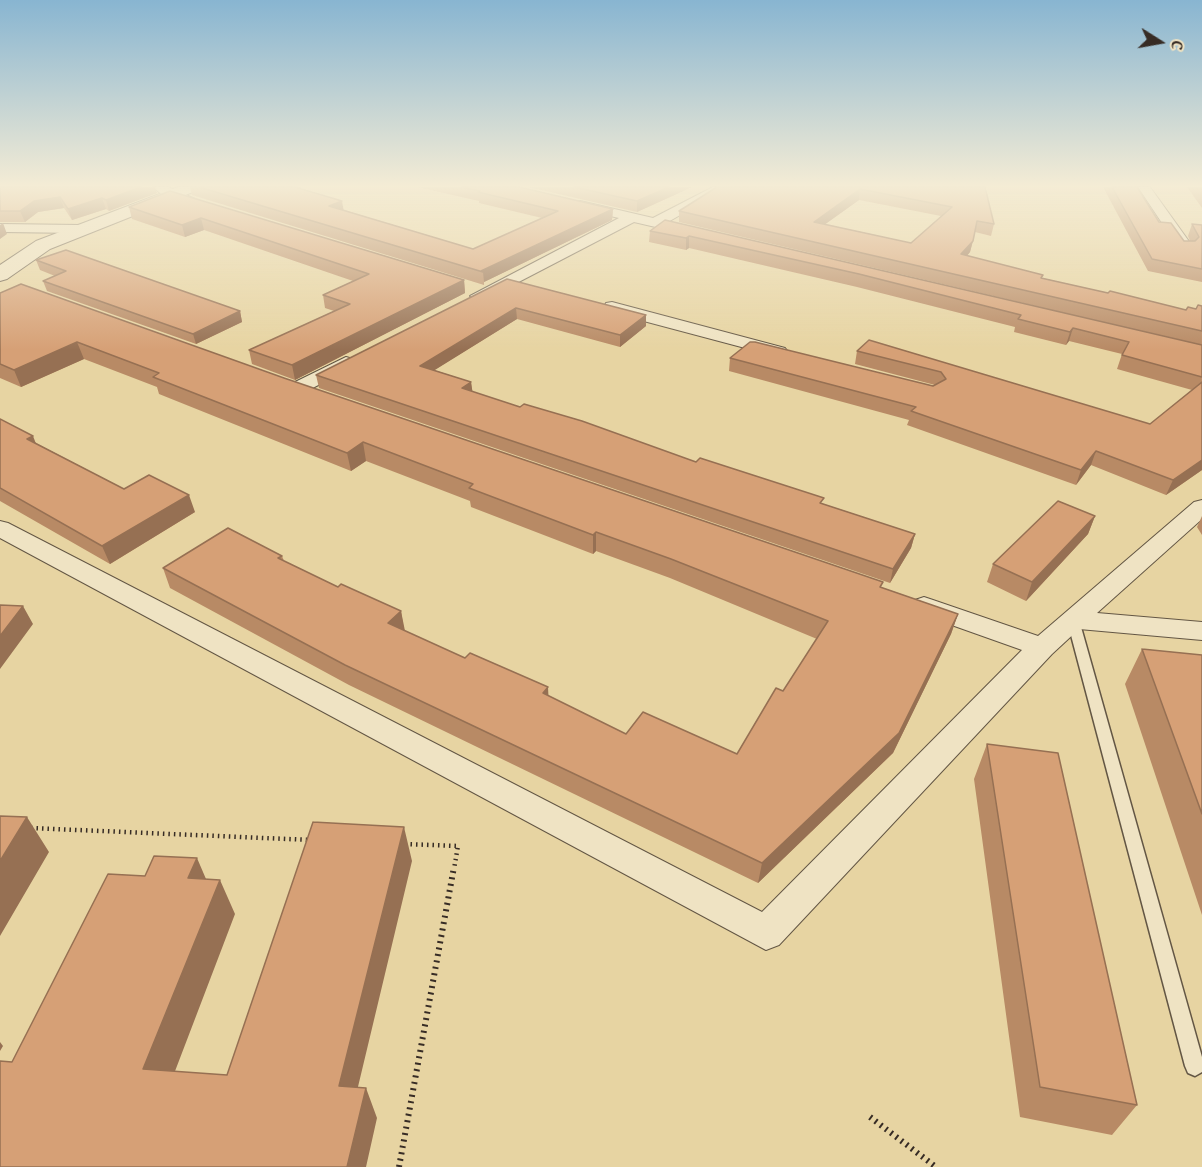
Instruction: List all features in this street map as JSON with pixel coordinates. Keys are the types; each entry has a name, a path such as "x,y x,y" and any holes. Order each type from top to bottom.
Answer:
{"street":[{"path":"3,286 21,258 51,241"},
{"path":"463,303 585,241"},
{"path":"1181,241 1185,247"},
{"path":"509,280 532,286"},
{"path":"462,285 484,292"},
{"path":"600,304 794,356"},
{"path":"296,389 358,357"},
{"path":"274,381 318,396"},
{"path":"0,528 766,933 1042,647 1202,507"},
{"path":"907,600 1042,647"},
{"path":"1073,620 1202,631"}],"lane":[{"path":"1073,620 1195,1066"}],"path":[{"path":"23,828 317,840"},
{"path":"399,844 458,846 399,1167"},
{"path":"870,1117 936,1167"}],"building":[{"path":"271,241 337,241 464,280 292,365 249,350 350,304 323,295 369,274"},
{"path":"381,241 448,241 473,249 490,241 544,241 481,271 483,272"},
{"path":"713,241 757,241 1202,345 1202,377 1122,355 1129,342 1073,328 1070,332 1018,319 1021,315 859,274"},
{"path":"812,241 973,241 961,254 1043,275 1041,278 1108,293 1110,291 1186,310 1188,307 1196,309 1198,305 1202,306 1202,331"},
{"path":"1142,241 1202,241 1202,269 1152,259"},
{"path":"66,250 240,311 193,334 43,281 66,271 36,260"},
{"path":"507,279 646,315 620,335 516,308 420,366 471,382 462,388 520,407 524,404 582,421 696,462 700,458 824,498 820,503 915,534 893,569 316,375"},
{"path":"21,284 284,378 883,582 880,587 958,614 899,733 762,863 345,665 163,568 228,528 282,556 278,558 338,587 341,584 401,611 388,623 465,658 470,653 548,687 543,693 626,734 643,712 737,754 776,688 783,691 828,621 671,559 596,532 593,535 469,488 473,484 363,442 347,453 153,377 159,373 77,342 14,370 0,364 0,293"},
{"path":"869,340 1150,424 1202,382 1202,460 1173,480 1096,451 1081,470 911,411 916,407 730,358 750,342 755,342 933,386 946,379 941,372 857,351"},
{"path":"0,419 33,436 27,439 124,489 149,475 189,495 102,546 0,488"},
{"path":"1058,501 1095,516 1032,582 993,564"},
{"path":"0,605 23,606 0,636"},
{"path":"1142,649 1202,655 1202,814"},
{"path":"987,744 1058,753 1137,1105 1040,1087"},
{"path":"0,816 27,817 0,861"},
{"path":"313,822 404,827 339,1086 366,1088 347,1167 0,1167 0,1061 12,1062 108,874 145,876 154,856 197,858 188,878 220,880 143,1069 227,1075"}]}
